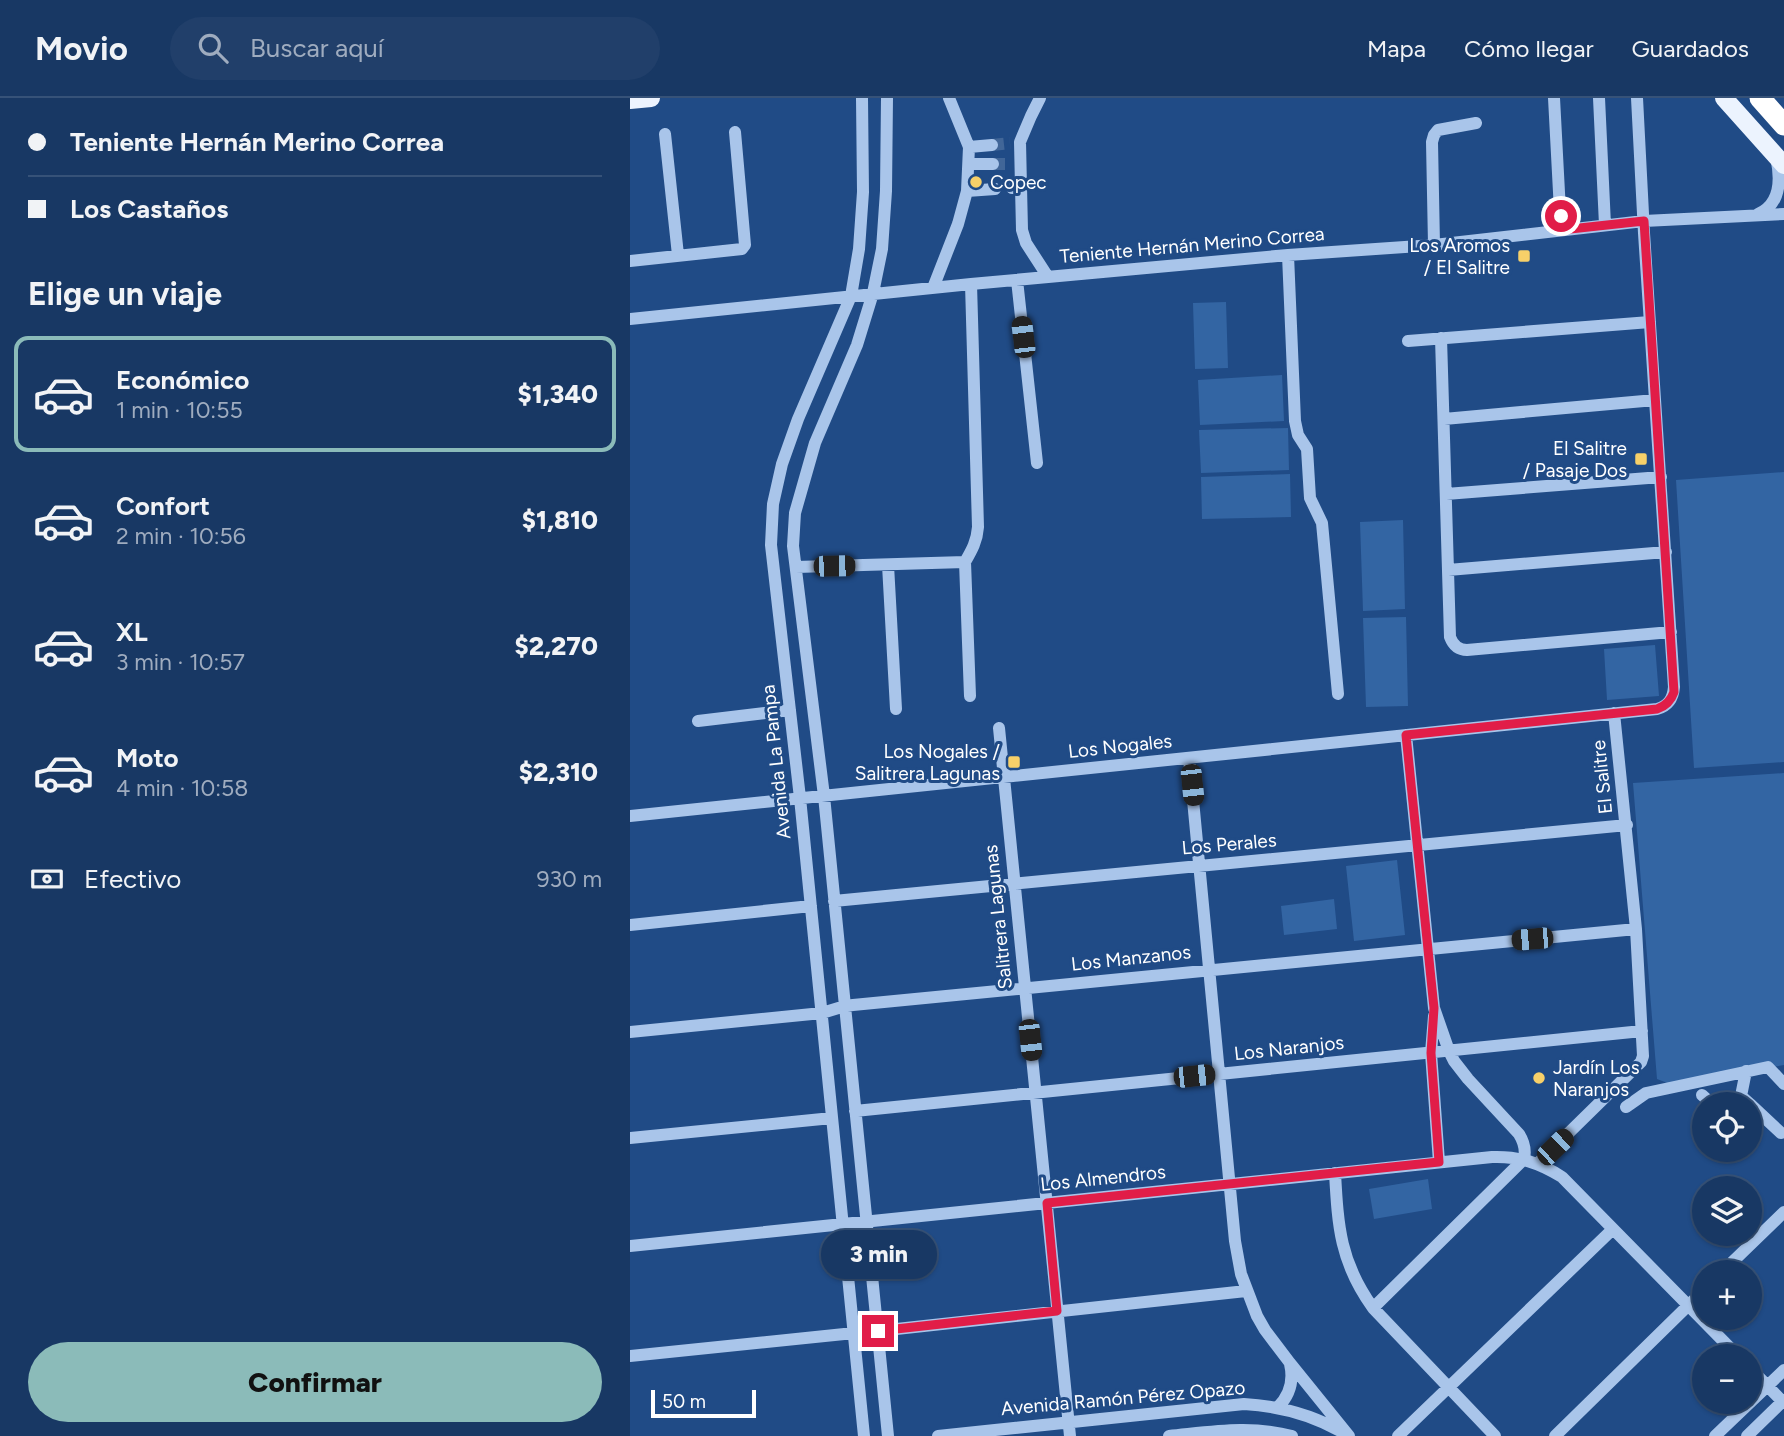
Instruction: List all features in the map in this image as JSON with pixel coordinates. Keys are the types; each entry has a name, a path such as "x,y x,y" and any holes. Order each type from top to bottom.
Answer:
{"highway":[{"path":"1760,98 1784,125"}],"main road":[{"path":"630,100 651,98"},
{"path":"1724,98 1779,159"}],"street":[{"name":"Avenida La Pampa","path":"862,98 863,192 859,249 851,296 798,419 782,464 773,504 771,545 800,799 864,1436"},
{"path":"887,98 883,249 857,345 815,443 804,478 795,513 793,546 824,796 888,1436"},
{"path":"933,288 958,224 967,191 970,164 970,147 949,98"},
{"path":"1041,98 1015,143 1016,187 1026,243 1048,277"},
{"path":"1554,98 1561,230"},
{"path":"1599,98 1605,225"},
{"name":"El Salitre","path":"1537,1164 1641,1062 1643,1056 1636,929 1615,713 1657,709 1672,698 1674,687 1637,98"},
{"path":"1434,245 1434,135 1438,130 1476,123"},
{"path":"630,261 743,249 746,245 735,132"},
{"path":"665,134 678,256"},
{"path":"970,147 992,145"},
{"path":"1757,214 1771,205 1777,193 1779,159"},
{"path":"970,164 993,164"},
{"path":"967,191 995,189"},
{"name":"Teniente Hernán Merino Correa","path":"630,319 873,293 1288,255 1434,245 1644,221 1784,214"},
{"path":"1288,255 1295,421 1298,435 1307,449 1310,498 1322,523 1338,694"},
{"path":"1017,280 1037,463"},
{"path":"970,696 965,562 974,548 978,527 971,284"},
{"path":"1408,341 1650,322"},
{"path":"1441,338 1450,638 1456,647 1467,650 1671,632"},
{"path":"1444,419 1655,400"},
{"path":"1446,494 1661,477"},
{"path":"1448,570 1666,552"},
{"path":"796,567 965,562"},
{"path":"888,565 896,709"},
{"path":"698,721 790,710"},
{"name":"Los Nogales","path":"630,816 1615,713"},
{"name":"Salitrera Lagunas","path":"999,728 1070,1436"},
{"path":"1406,735 1434,1008 1431,1053 1439,1162"},
{"path":"1189,758 1237,1258 1246,1291 1265,1330 1348,1436"},
{"name":"Los Perales","path":"834,901 1627,825"},
{"path":"630,925 811,906"},
{"name":"Los Manzanos","path":"630,1032 822,1013 845,1006 1636,929"},
{"path":"1373,1308 1524,1159 1525,1149 1519,1134 1468,1079 1449,1051 1434,1008"},
{"name":"Los Naranjos","path":"855,1111 1642,1031"},
{"path":"1626,1107 1646,1094 1768,1067 1784,1084"},
{"path":"1745,1092 1746,1071"},
{"path":"1762,1117 1781,1133"},
{"path":"630,1138 832,1118"},
{"name":"Los Almendros","path":"630,1247 1439,1162 1492,1157 1524,1159 1562,1177 1726,1344"},
{"path":"1335,1173 1342,1245 1354,1278 1373,1308 1495,1436"},
{"path":"1734,1260 1784,1212"},
{"path":"1398,1436 1613,1229"},
{"path":"878,1331 1246,1291"},
{"path":"1555,1436 1692,1302"},
{"path":"630,1356 854,1333"},
{"path":"1278,1407 1291,1384 1290,1363"},
{"path":"1715,1436 1784,1370"},
{"path":"1746,1436 1783,1401 1762,1381"},
{"name":"Avenida Ramón Pérez Opazo","path":"939,1436 1236,1405 1278,1407 1316,1418 1348,1436"},
{"path":"1169,1436 1242,1429 1292,1436"}],"shaded area":[{"path":"1226,302 1228,368 1195,369 1193,303"},
{"path":"1282,375 1284,421 1200,425 1198,380"},
{"path":"1288,428 1289,470 1201,473 1199,430"},
{"path":"1784,472 1784,762 1694,768 1676,480"},
{"path":"1290,474 1291,517 1202,519 1201,477"},
{"path":"1403,520 1405,609 1363,611 1360,522"},
{"path":"1406,617 1408,706 1366,707 1363,618"},
{"path":"1655,645 1659,696 1607,700 1604,649"},
{"path":"1784,773 1784,1065 1670,1084 1657,1079 1633,783"},
{"path":"1397,860 1405,935 1354,941 1346,866"},
{"path":"1334,899 1337,929 1284,935 1281,906"},
{"path":"1428,1179 1432,1209 1374,1219 1369,1189"}],"tunnel":[{"path":"992,145 1010,143"},
{"path":"993,164 1011,164"}],"place":[{"name":"Copec","path":"976,182"},
{"name":"Los Aromos / El Salitre","path":"1524,256"},
{"name":"El Salitre / Pasaje Dos","path":"1641,459"},
{"name":"Los Nogales / Salitrera Lagunas","path":"1014,762"},
{"name":"Jardín Los Naranjos","path":"1539,1078"}],"route":[{"path":"878,1331 1057,1311 1047,1203 1439,1162 1431,1053 1434,1008 1406,735 1657,709 1666,705 1674,692 1644,221 1561,230 1561,216"}]}
